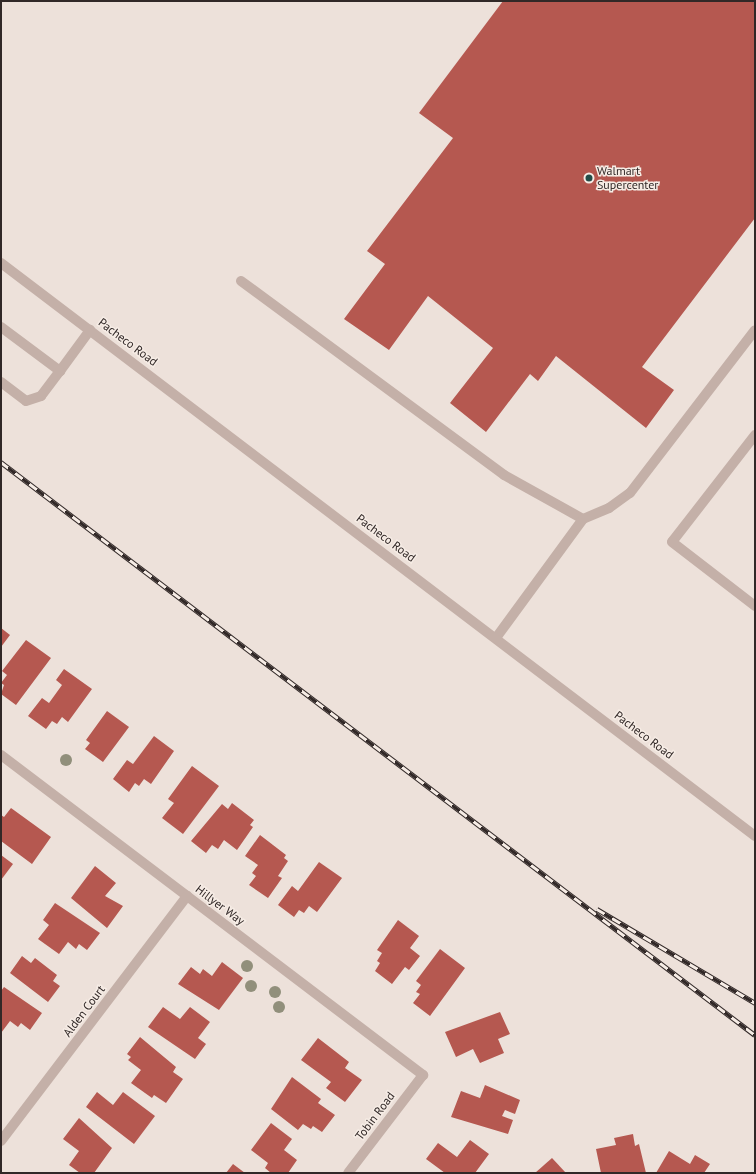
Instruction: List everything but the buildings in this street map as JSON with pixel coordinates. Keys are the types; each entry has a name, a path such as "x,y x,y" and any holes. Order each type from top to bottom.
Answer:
{"street":[{"name":"Pacheco Road","path":"1,263 755,836"},
{"path":"241,282 504,475 583,519"},
{"path":"1,327 60,372"},
{"path":"1,382 26,402 41,396 90,330"},
{"path":"496,638 583,519 609,508 630,493 755,330"},
{"path":"755,435 672,542 755,606"},
{"name":"Hillyer Way","path":"1,755 423,1075"},
{"name":"Alden Court","path":"1,1141 187,896"},
{"name":"Tobin Road","path":"348,1173 423,1075"}],"railway":[{"path":"1,462 755,1035"},
{"path":"597,909 755,1003"}],"place":[{"name":"Walmart Supercenter","path":"589,178"}]}
